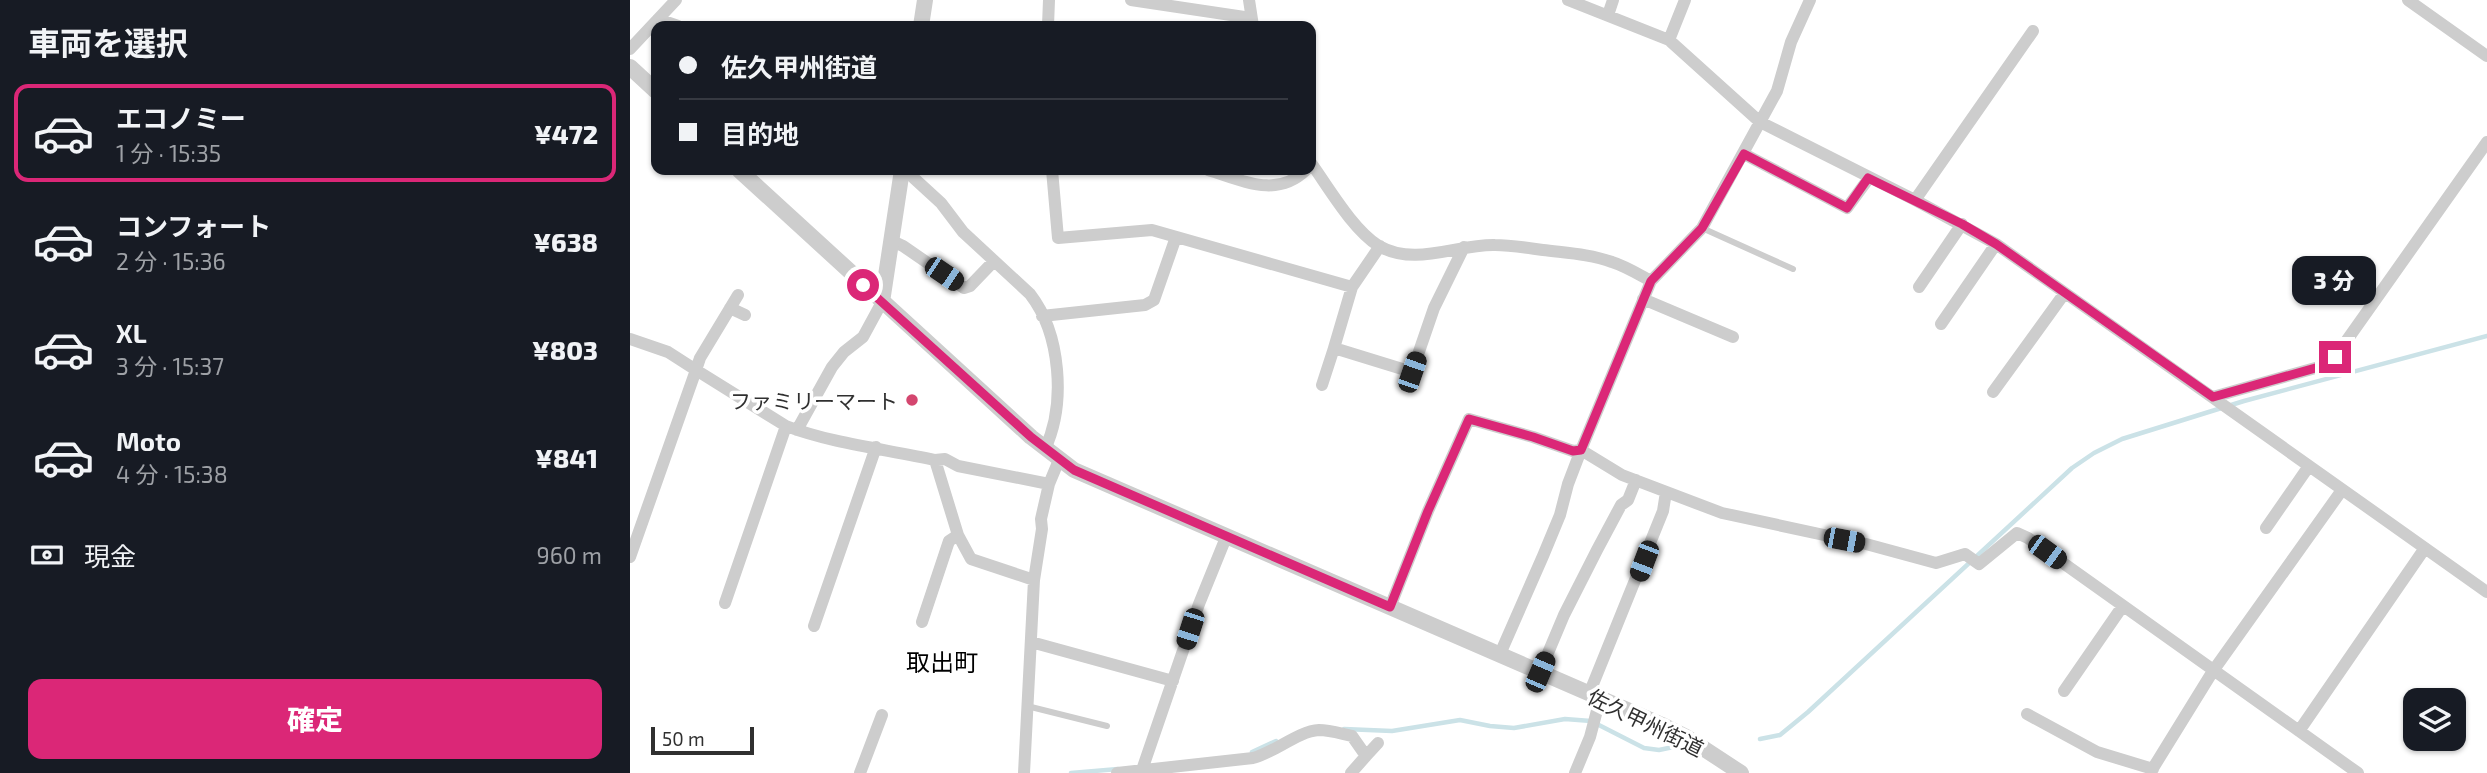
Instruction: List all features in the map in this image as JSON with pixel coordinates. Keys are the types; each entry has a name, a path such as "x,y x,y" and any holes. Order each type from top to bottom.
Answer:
{"street":[{"path":"664,21 658,19 676,0"},
{"path":"922,21 925,0"},
{"path":"1048,21 1049,0"},
{"path":"1131,0 1246,21"},
{"path":"1249,0 1252,21"},
{"path":"1568,0 1669,40 1760,122 1962,224 1996,244 2487,592"},
{"path":"1608,15 1613,0"},
{"path":"1669,40 1685,0"},
{"path":"1500,654 1560,516 1567,484 1651,281 1702,228 1777,90 1791,42 1811,0"},
{"path":"2408,0 2487,56"},
{"path":"630,49 651,26"},
{"path":"1915,200 2033,32"},
{"path":"630,66 651,87"},
{"path":"2223,405 2326,365 2335,357 2487,142"},
{"path":"1744,154 1847,208 1868,178"},
{"path":"1316,171 1355,222 1380,246 1404,254 1423,255 1464,247 1496,245 1597,257 1616,263 1651,281"},
{"name":"佐久甲州街道","path":"744,175 1045,449 1074,470 1686,737 1741,773"},
{"path":"725,603 792,428 832,367 844,352 863,337 882,302 902,175"},
{"path":"909,175 941,203 963,232 1030,294 1042,316 1059,374 1054,424 1045,449"},
{"path":"1052,175 1058,238 1152,230 1352,287"},
{"path":"1225,175 1274,187 1288,183 1299,175"},
{"path":"1919,286 1962,224"},
{"path":"1042,316 1144,304 1154,300 1176,237"},
{"path":"892,242 903,246 964,288 970,286 994,261"},
{"path":"1941,324 1996,244"},
{"path":"1322,385 1352,287 1380,246"},
{"path":"1334,348 1412,372 1434,308 1464,247"},
{"path":"1993,392 2064,294"},
{"path":"630,557 700,358 738,295"},
{"path":"1643,299 1733,337"},
{"path":"730,308 745,315"},
{"path":"630,339 668,352 792,428 834,441 935,460 945,459 958,466 1049,484"},
{"path":"1390,607 1428,511 1469,419 1573,451 1581,450 1622,475 1722,513 1866,544 1936,563 1965,554 1979,564 2017,533 2028,538 2358,773"},
{"path":"814,626 876,447"},
{"path":"935,460 958,535 971,559 1034,580"},
{"path":"1024,773 1034,580 1041,541 1041,519 1049,484 1059,460"},
{"path":"2266,528 2309,466"},
{"path":"1540,672 1564,615 1621,505 1628,500 1636,480"},
{"path":"2027,714 2097,752 2152,771 2213,671 2342,491"},
{"path":"1576,773 1590,737 1594,697 1663,511 1666,492"},
{"path":"922,622 949,541 958,535"},
{"path":"1142,767 1199,604 1227,536"},
{"path":"2299,730 2425,548"},
{"path":"2064,691 2122,607"},
{"path":"1031,642 1173,681"},
{"path":"860,773 882,715"},
{"path":"1117,773 1142,767 1253,758 1319,730 1352,736 1366,756"},
{"path":"1351,773 1378,743"}],"lane":[{"path":"1702,228 1793,269"},
{"path":"1027,706 1107,726"}],"waterway":[{"path":"1760,739 1780,735 1808,712 2072,468 2094,453 2122,439 2244,401 2487,336"},
{"path":"1344,729 1392,731 1460,720 1514,728 1565,719 1591,721 1644,748 1659,750 1678,746"},
{"path":"1252,752 1276,741"},
{"path":"1071,773 1118,769"}],"place":[{"name":"ファミリーマート","path":"912,400"}],"district":[{"name":"取出町","path":"942,661"}],"route":[{"path":"863,285 1031,437 1074,470 1390,607 1428,511 1469,419 1573,451 1581,450 1651,281 1702,228 1744,154 1847,208 1868,178 1962,224 1996,244 2213,397 2326,365 2335,357"}]}
